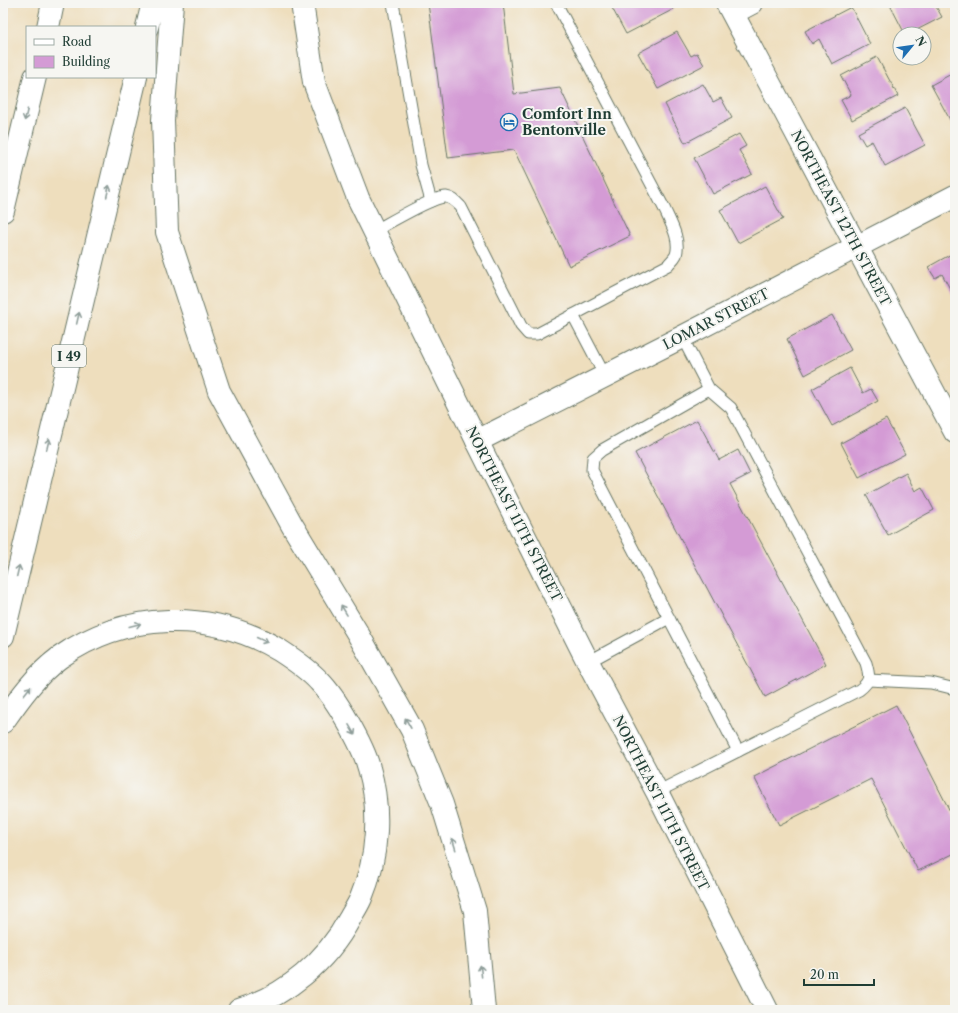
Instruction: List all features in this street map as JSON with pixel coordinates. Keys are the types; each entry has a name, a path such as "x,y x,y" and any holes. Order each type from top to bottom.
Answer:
{"main road":[{"path":"48,26 53,3"},
{"path":"147,26 153,3"},
{"path":"172,3 163,120 167,232 219,391 292,525 358,634 412,730 442,804 475,911 484,1010"},
{"name":"NORTHEAST 11TH STREET","path":"302,3 314,82 358,198 477,441 588,662 657,792 767,1010"},
{"path":"730,8 752,3"},
{"name":"NORTHEAST 12TH STREET","path":"730,8 955,432"},
{"path":"3,211 35,78"},
{"name":"I 49","path":"3,636 136,78"},
{"name":"LOMAR STREET","path":"477,441 955,196"},
{"path":"3,722 39,676 59,658 86,642 118,629 147,622 176,620 207,622 235,629 265,641 293,659 319,681 339,707 356,736 369,767 376,802 376,835 371,869 361,898 343,932 324,956 301,977 273,996 239,1010"}],"lane":[{"path":"393,3 421,165 431,201"},
{"path":"374,231 431,201 444,196 454,199 461,206 521,326 528,334 537,334 668,266 675,256 677,244 674,230 664,208 556,3"},
{"path":"573,315 605,376"},
{"path":"657,792 859,690 866,685 870,676 866,664 730,408 709,389 682,337"},
{"path":"709,389 602,450 593,458 592,470 738,751"},
{"path":"588,662 669,618"},
{"path":"868,680 931,684 955,689"}],"building":[{"name":"Comfort Inn Bentonville","path":"428,3 503,3 514,94 560,88 630,236 569,266 514,150 448,158"},
{"path":"616,3 671,3 674,9 626,34 611,6"},
{"path":"889,3 934,3 942,17 925,26 901,26"},
{"path":"851,7 870,44 832,64 819,39 812,44 805,31"},
{"path":"677,32 691,56 697,53 704,65 658,89 638,53"},
{"path":"877,57 898,96 852,120 841,100 851,95 841,76"},
{"path":"955,72 955,129 931,85"},
{"path":"703,84 713,102 721,98 732,118 685,143 665,104"},
{"path":"905,108 925,145 885,166 872,141 865,145 858,133"},
{"path":"739,134 746,146 739,150 752,174 713,194 694,158"},
{"path":"765,186 783,219 738,243 720,210"},
{"path":"955,252 955,298 942,274 935,278 928,267"},
{"path":"832,315 851,350 805,375 787,339"},
{"path":"850,368 863,393 871,389 878,401 832,426 812,389"},
{"path":"886,419 905,454 859,478 841,443"},
{"path":"697,420 719,460 738,450 750,474 730,484 826,664 765,697 635,453"},
{"path":"906,473 915,491 922,487 934,510 888,535 866,495"},
{"path":"896,705 955,821 955,853 918,871 871,779 779,825 754,777"}],"place":[{"name":"Comfort Inn Bentonville","path":"509,122"}]}
